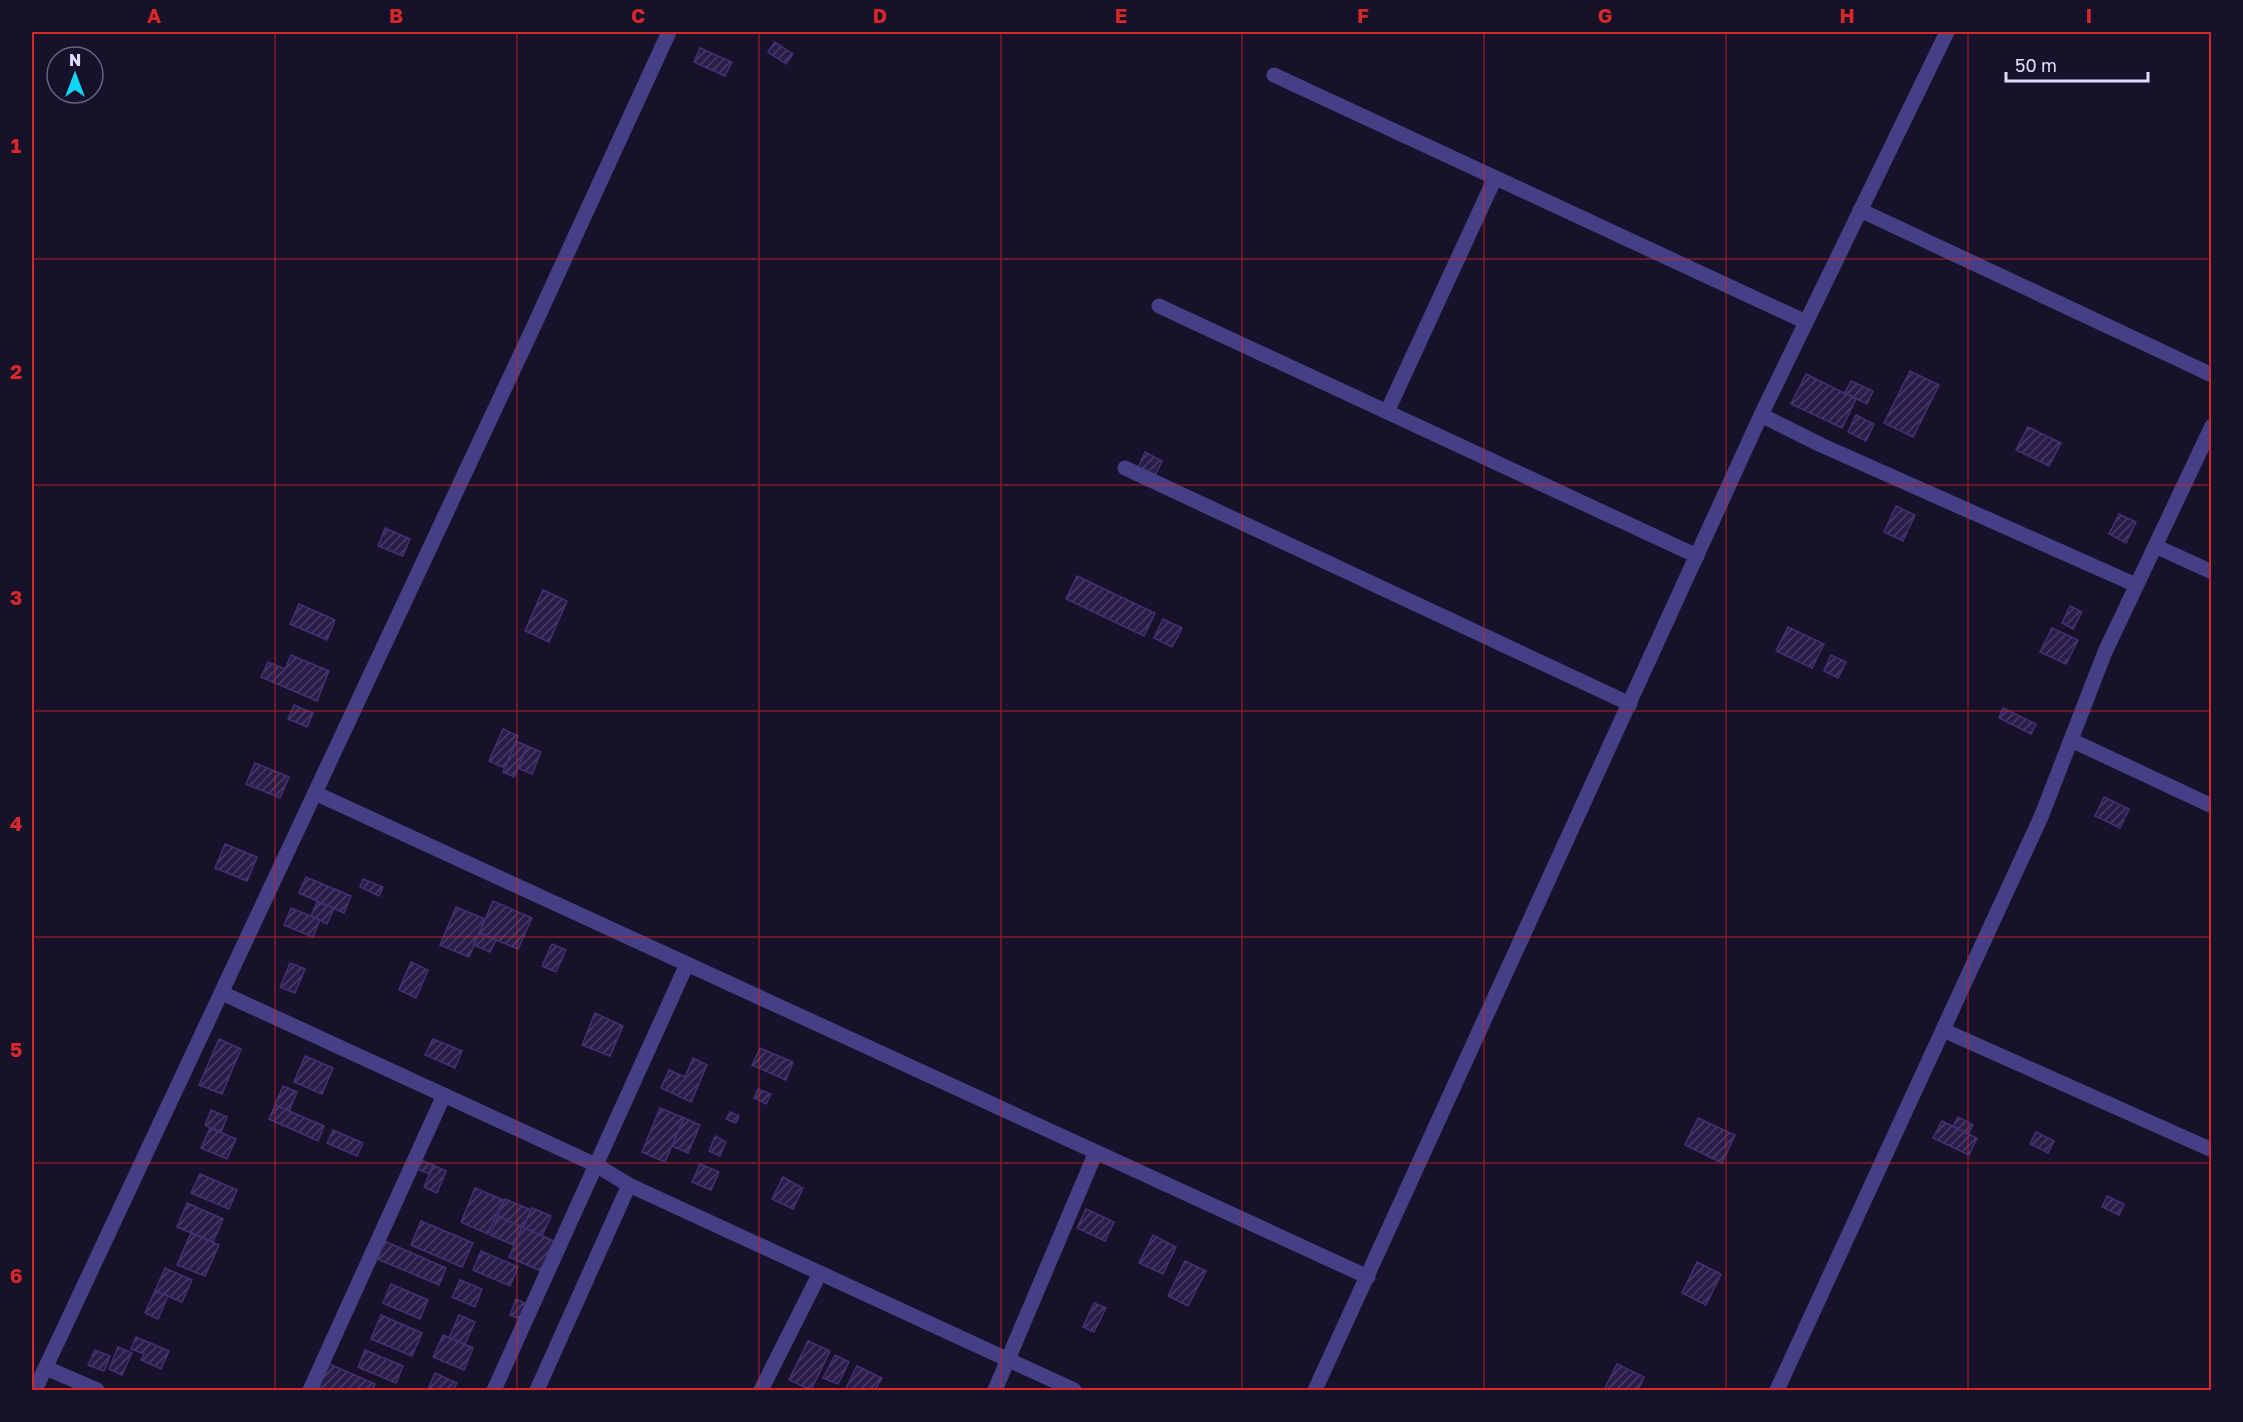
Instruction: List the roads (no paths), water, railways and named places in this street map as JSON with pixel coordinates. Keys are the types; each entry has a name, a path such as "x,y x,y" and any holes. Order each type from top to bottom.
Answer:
{"street":[{"path":"35,1390 669,32"},
{"path":"1315,1390 1761,415 1947,32"},
{"path":"1274,75 1806,322"},
{"path":"1387,412 1496,178"},
{"path":"1860,210 2211,375"},
{"path":"1159,306 1697,556"},
{"path":"1761,415 1821,446 2136,585"},
{"path":"1777,1390 2041,817 2105,652 2211,426"},
{"path":"1125,468 1629,704"},
{"path":"2155,546 2211,572"},
{"path":"2071,740 2211,806"},
{"path":"315,793 1368,1277"},
{"path":"495,1390 687,964"},
{"path":"222,993 596,1165 629,1185 1074,1390"},
{"path":"1943,1030 2211,1150"},
{"path":"310,1390 444,1095"},
{"path":"995,1390 1096,1152"},
{"path":"537,1390 629,1185"},
{"path":"761,1390 820,1273"},
{"path":"46,1368 97,1390"}]}
